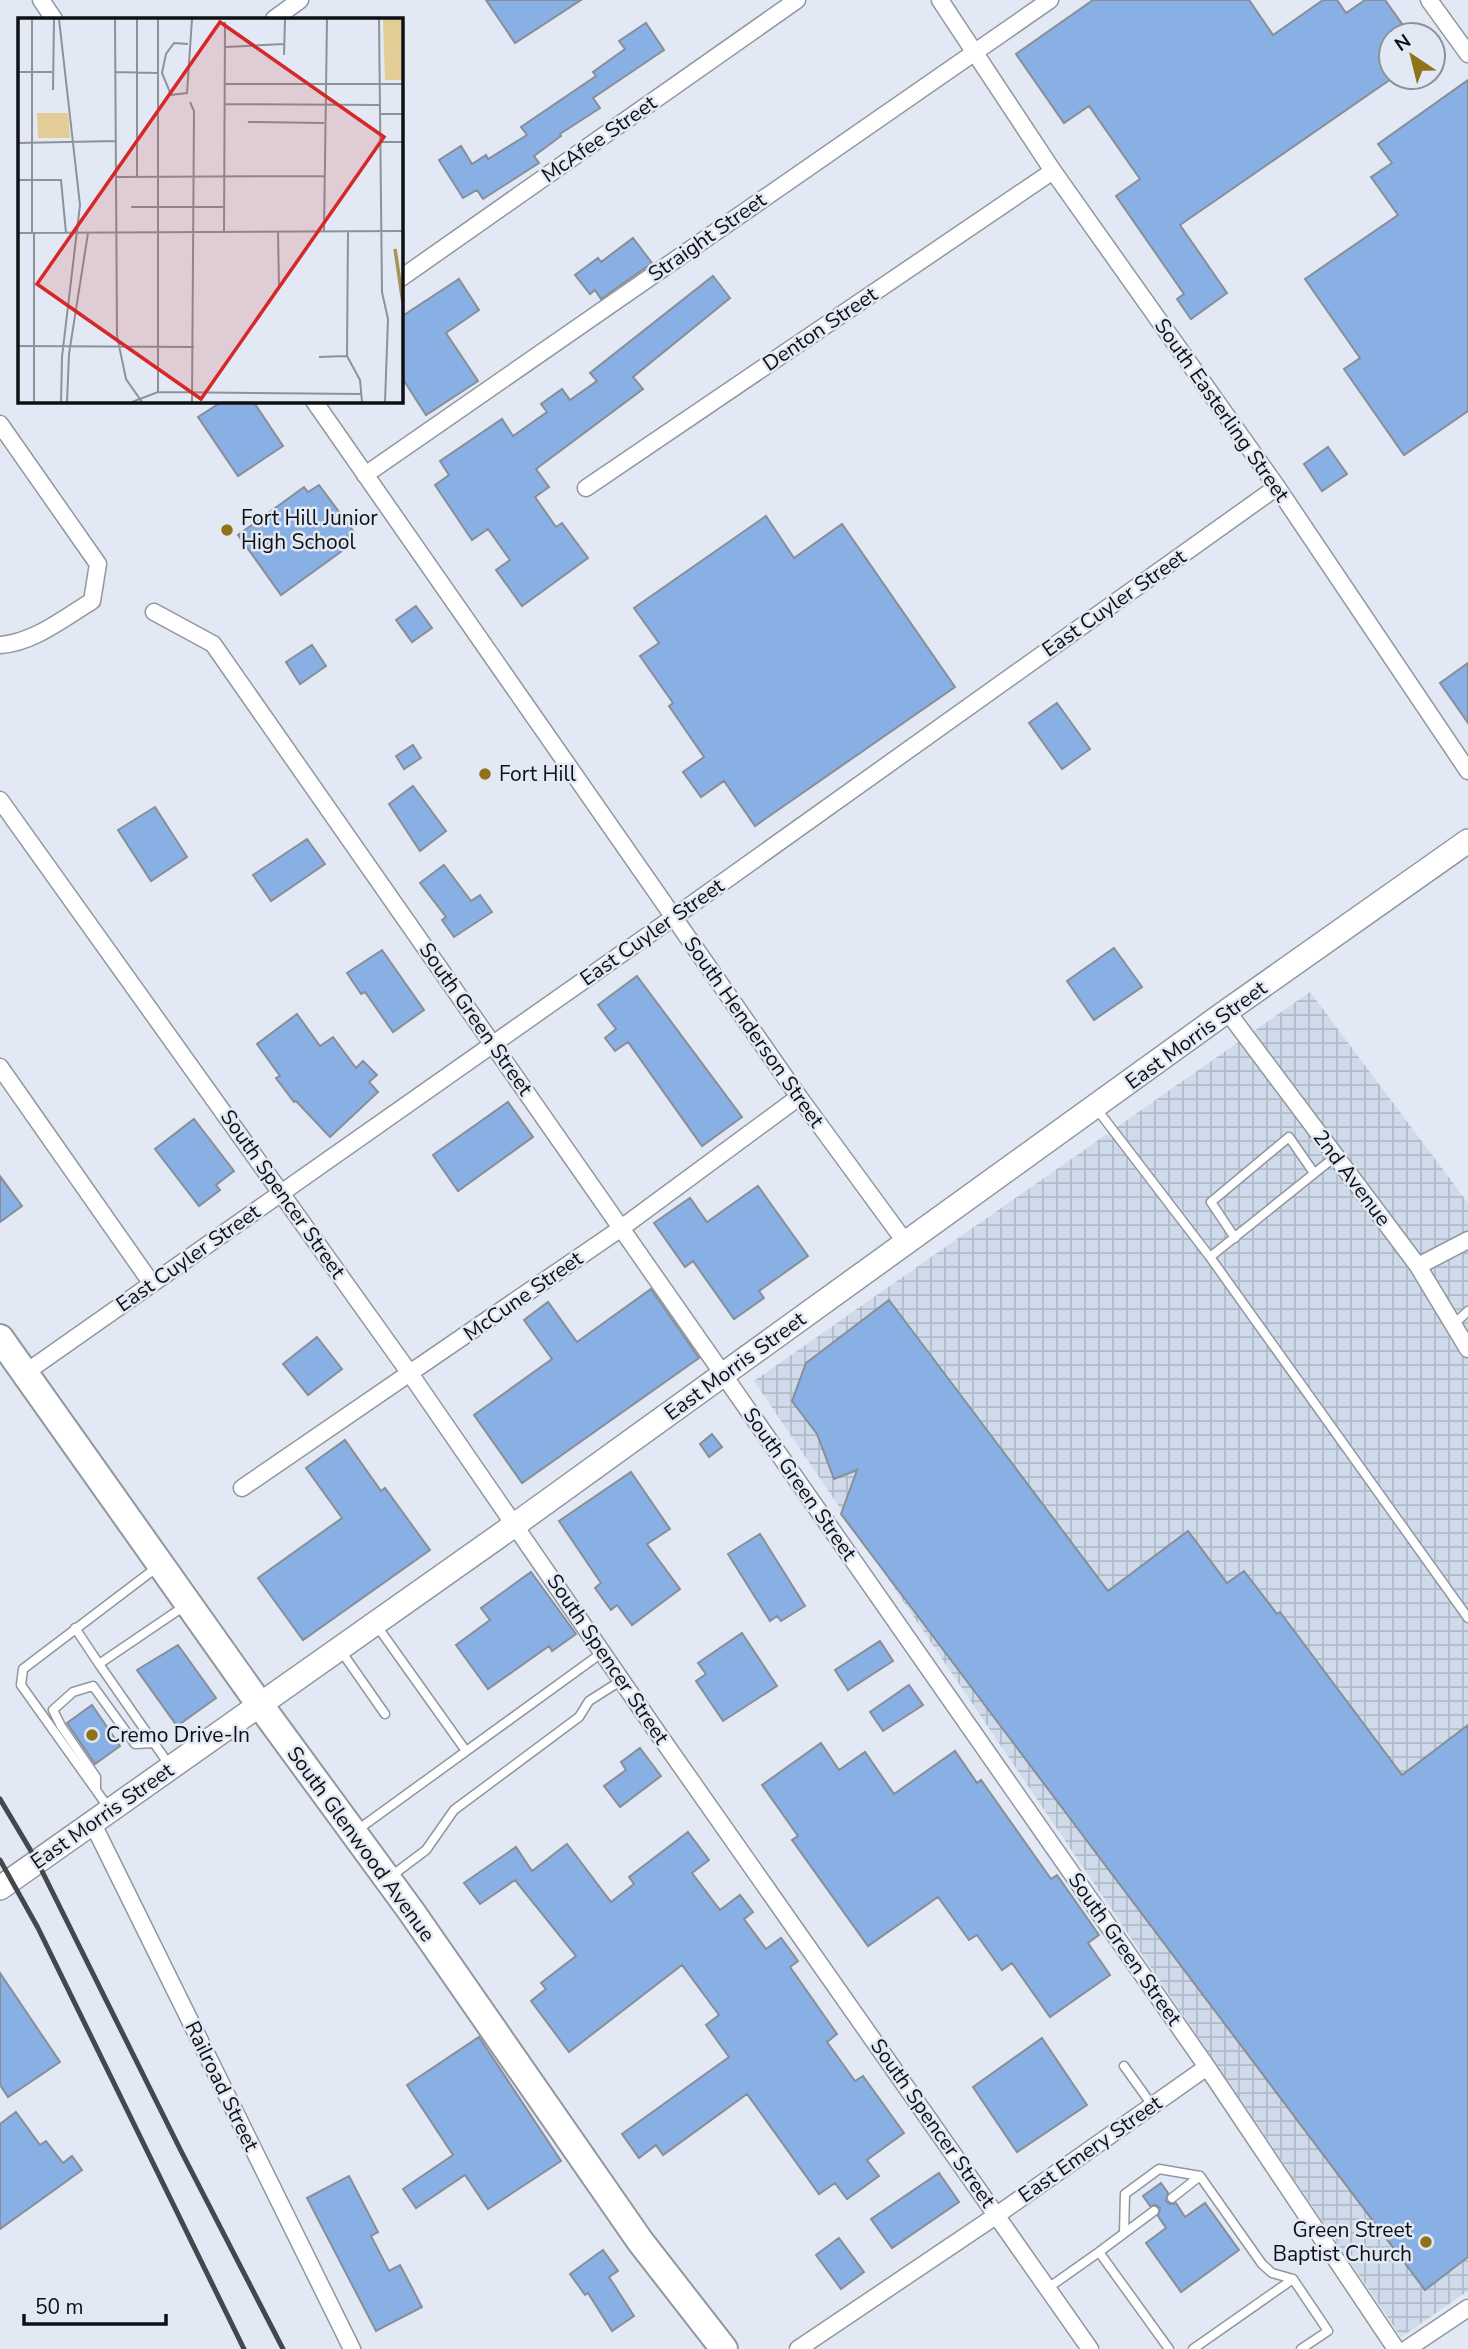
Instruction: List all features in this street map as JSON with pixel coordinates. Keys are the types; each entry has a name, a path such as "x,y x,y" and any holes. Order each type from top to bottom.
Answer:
{"main road":[{"name":"East Morris Street","path":"0,1888 516,1524 1468,841"},
{"name":"South Glenwood Avenue","path":"0,1338 387,1879 640,2241 724,2349"}],"street":[{"path":"41,0 53,18"},
{"path":"275,18 300,0"},
{"name":"McAfee Street","path":"402,277 797,0"},
{"name":"South Easterling Street","path":"940,0 1053,171 1277,487 1468,771"},
{"name":"Straight Street","path":"365,475 1050,0"},
{"path":"1430,0 1467,52"},
{"name":"Denton Street","path":"586,488 1053,171"},
{"name":"South Henderson Street","path":"315,402 799,1097 906,1243"},
{"path":"0,424 98,564 92,601 40,632 11,644 0,645"},
{"name":"East Cuyler Street","path":"25,1373 674,917 1277,487"},
{"name":"South Green Street","path":"154,612 213,644 1207,2067 1396,2349"},
{"name":"South Spencer Street","path":"0,800 516,1524 1090,2349"},
{"name":"2nd Avenue","path":"1227,1012 1418,1266 1468,1349"},
{"path":"0,1067 152,1284"},
{"name":"McCune Street","path":"242,1488 411,1375 620,1229 799,1097"},
{"path":"1418,1266 1468,1240"},
{"name":"Railroad Street","path":"101,1816 352,2349"},
{"name":"East Emery Street","path":"798,2349 997,2215 1207,2067"},
{"path":"1407,2349 1468,2308"}],"lane":[{"path":"1096,1108 1210,1257 1468,1618"},
{"path":"1235,1238 1211,1202 1289,1138 1314,1173"},
{"path":"1210,1257 1336,1156"},
{"path":"1453,1325 1468,1311"},
{"path":"96,1790 21,1685 23,1669 161,1564"},
{"path":"99,1664 188,1603"},
{"path":"375,1624 466,1751"},
{"path":"75,1628 171,1768"},
{"path":"339,1649 386,1714"},
{"path":"354,1833 603,1652"},
{"path":"387,1879 426,1850 454,1810 579,1717 589,1701 622,1680"},
{"path":"101,1816 96,1777 53,1710 73,1692 93,1686 135,1744 154,1743"},
{"path":"1124,2066 1152,2105"},
{"path":"1124,2233 1125,2194 1142,2181 1159,2169 1200,2176 1262,2264 1272,2273 1293,2279 1328,2331 1301,2349"},
{"path":"1172,2198 1200,2176"},
{"path":"1048,2288 1154,2211"},
{"path":"1099,2252 1169,2349"},
{"path":"1193,2349 1293,2279"}],"shaded area":[{"path":"1310,992 1468,1203 1468,2291 1401,2337 754,1381"}],"building":[{"path":"486,0 581,0 515,43"},
{"path":"1093,0 1249,0 1273,35 1323,0 1337,0 1346,13 1365,0 1385,0 1400,21 1377,21 1377,89 1180,225 1227,293 1191,319 1177,299 1184,294 1116,196 1140,179 1089,106 1064,123 1016,54"},
{"path":"646,23 664,50 593,98 600,108 560,134 561,136 534,156 539,163 483,199 477,190 463,198 439,160 461,146 472,164 486,155 488,159 527,135 521,127 596,76 593,72 625,49 619,41"},
{"path":"1468,80 1468,411 1404,455 1344,369 1360,358 1305,279 1398,215 1371,177 1392,163 1378,144"},
{"path":"633,238 652,263 601,299 595,290 590,294 575,275 598,258 601,262"},
{"path":"713,276 730,298 633,377 643,389 536,469 549,487 535,497 556,527 562,523 588,558 522,606 496,570 510,560 488,529 472,540 435,485 449,475 440,461 502,419 513,436 547,412 541,404 562,389 570,400 597,381 590,373"},
{"path":"459,279 479,310 446,333 478,381 426,415 402,378 402,316"},
{"path":"221,402 254,402 283,446 238,476 198,417"},
{"path":"1328,447 1347,474 1322,491 1304,464"},
{"path":"319,485 354,532 341,541 346,548 281,595 238,535 304,487 308,492"},
{"path":"766,516 794,558 842,524 955,687 755,826 724,781 701,797 683,772 704,757 669,706 673,703 640,656 659,643 634,608"},
{"path":"416,606 432,628 412,642 396,620"},
{"path":"312,645 326,666 300,684 286,662"},
{"path":"1468,663 1468,723 1440,683"},
{"path":"1057,703 1090,749 1062,769 1029,723"},
{"path":"413,745 421,758 404,769 396,756"},
{"path":"413,786 446,831 420,851 389,804"},
{"path":"155,807 187,857 151,881 118,830"},
{"path":"307,839 325,864 271,901 253,875"},
{"path":"444,865 471,901 480,895 492,912 454,937 442,920 446,917 420,883"},
{"path":"1114,948 1142,987 1094,1020 1067,981"},
{"path":"382,950 424,1010 393,1032 365,992 361,994 347,973"},
{"path":"637,976 742,1117 702,1146 628,1042 615,1051 605,1038 616,1029 598,1005"},
{"path":"297,1014 320,1046 333,1037 356,1068 363,1061 377,1075 369,1082 378,1092 330,1137 296,1101 294,1102 276,1078 280,1076 257,1044"},
{"path":"508,1102 533,1137 458,1191 433,1155"},
{"path":"194,1119 234,1171 216,1185 220,1190 199,1206 155,1149"},
{"path":"0,1176 22,1206 0,1222"},
{"path":"758,1186 808,1256 759,1291 764,1298 734,1319 693,1261 685,1267 654,1223 690,1198 707,1222"},
{"path":"651,1289 699,1358 522,1483 474,1415 552,1359 524,1320 548,1302 577,1342"},
{"path":"889,1300 1108,1591 1188,1531 1227,1583 1244,1571 1277,1614 1280,1612 1402,1775 1468,1725 1468,2257 1425,2290 841,1514 857,1470 834,1479 817,1434 792,1401 806,1363"},
{"path":"317,1337 342,1369 308,1395 283,1364"},
{"path":"712,1434 722,1447 709,1457 700,1444"},
{"path":"345,1440 381,1491 385,1488 430,1550 303,1640 258,1578 342,1518 306,1468"},
{"path":"631,1472 670,1529 647,1544 680,1589 632,1625 617,1605 611,1610 595,1588 601,1583 559,1521"},
{"path":"760,1534 805,1606 781,1621 777,1616 770,1621 728,1554"},
{"path":"531,1572 576,1634 552,1651 549,1646 488,1689 456,1645 490,1620 481,1608"},
{"path":"742,1633 777,1686 723,1721 696,1681 706,1674 698,1663"},
{"path":"880,1641 893,1661 848,1690 835,1670"},
{"path":"178,1645 216,1698 177,1726 137,1670"},
{"path":"909,1685 923,1705 883,1731 870,1712"},
{"name":"Cremo Drive-In","path":"92,1705 120,1746 95,1764 67,1723"},
{"path":"821,1743 839,1770 865,1752 894,1794 955,1751 977,1783 981,1780 1051,1879 1057,1875 1099,1935 1088,1943 1110,1975 1050,2017 1012,1963 1002,1970 977,1935 969,1940 938,1897 868,1946 792,1840 798,1836 762,1785"},
{"path":"640,1748 661,1776 620,1807 604,1786 626,1770 621,1762"},
{"path":"688,1832 709,1860 692,1873 720,1910 740,1895 753,1912 744,1919 766,1949 781,1938 798,1961 790,1967 837,2034 827,2042 855,2081 863,2076 904,2133 867,2160 879,2176 847,2199 835,2183 819,2194 747,2094 663,2155 656,2145 639,2158 622,2134 729,2057 706,2025 719,2015 682,1965 569,2052 531,2001 546,1989 541,1983 576,1956 515,1880 480,1904 464,1883 516,1847 532,1871 567,1844 611,1902 634,1884 629,1877"},
{"path":"0,1973 60,2062 8,2097 0,2085"},
{"path":"479,2037 561,2161 488,2209 465,2175 416,2208 403,2189 453,2155 407,2085"},
{"path":"1042,2038 1087,2105 1017,2152 973,2087"},
{"path":"16,2112 40,2145 46,2141 63,2163 72,2156 82,2170 0,2229 0,2124"},
{"path":"939,2173 959,2202 892,2248 871,2219"},
{"path":"349,2176 378,2232 371,2236 389,2271 400,2265 422,2307 376,2331 307,2198"},
{"path":"1161,2183 1168,2193 1166,2201 1170,2204 1176,2203 1185,2217 1205,2203 1239,2250 1181,2292 1146,2243 1166,2228 1158,2216 1160,2208 1156,2205 1150,2206 1143,2196"},
{"path":"839,2238 864,2272 841,2289 816,2255"},
{"path":"603,2250 618,2271 609,2277 634,2316 612,2331 588,2293 585,2295 570,2274"}],"railway":[{"path":"0,1799 37,1861 283,2349"},
{"path":"0,1860 38,1928 244,2349"}],"place":[{"name":"Fort Hill Junior High School","path":"227,530"},
{"name":"Fort Hill","path":"485,774"},
{"name":"Cremo Drive-In","path":"92,1735"},
{"name":"Green Street Baptist Church","path":"1426,2242"}]}
